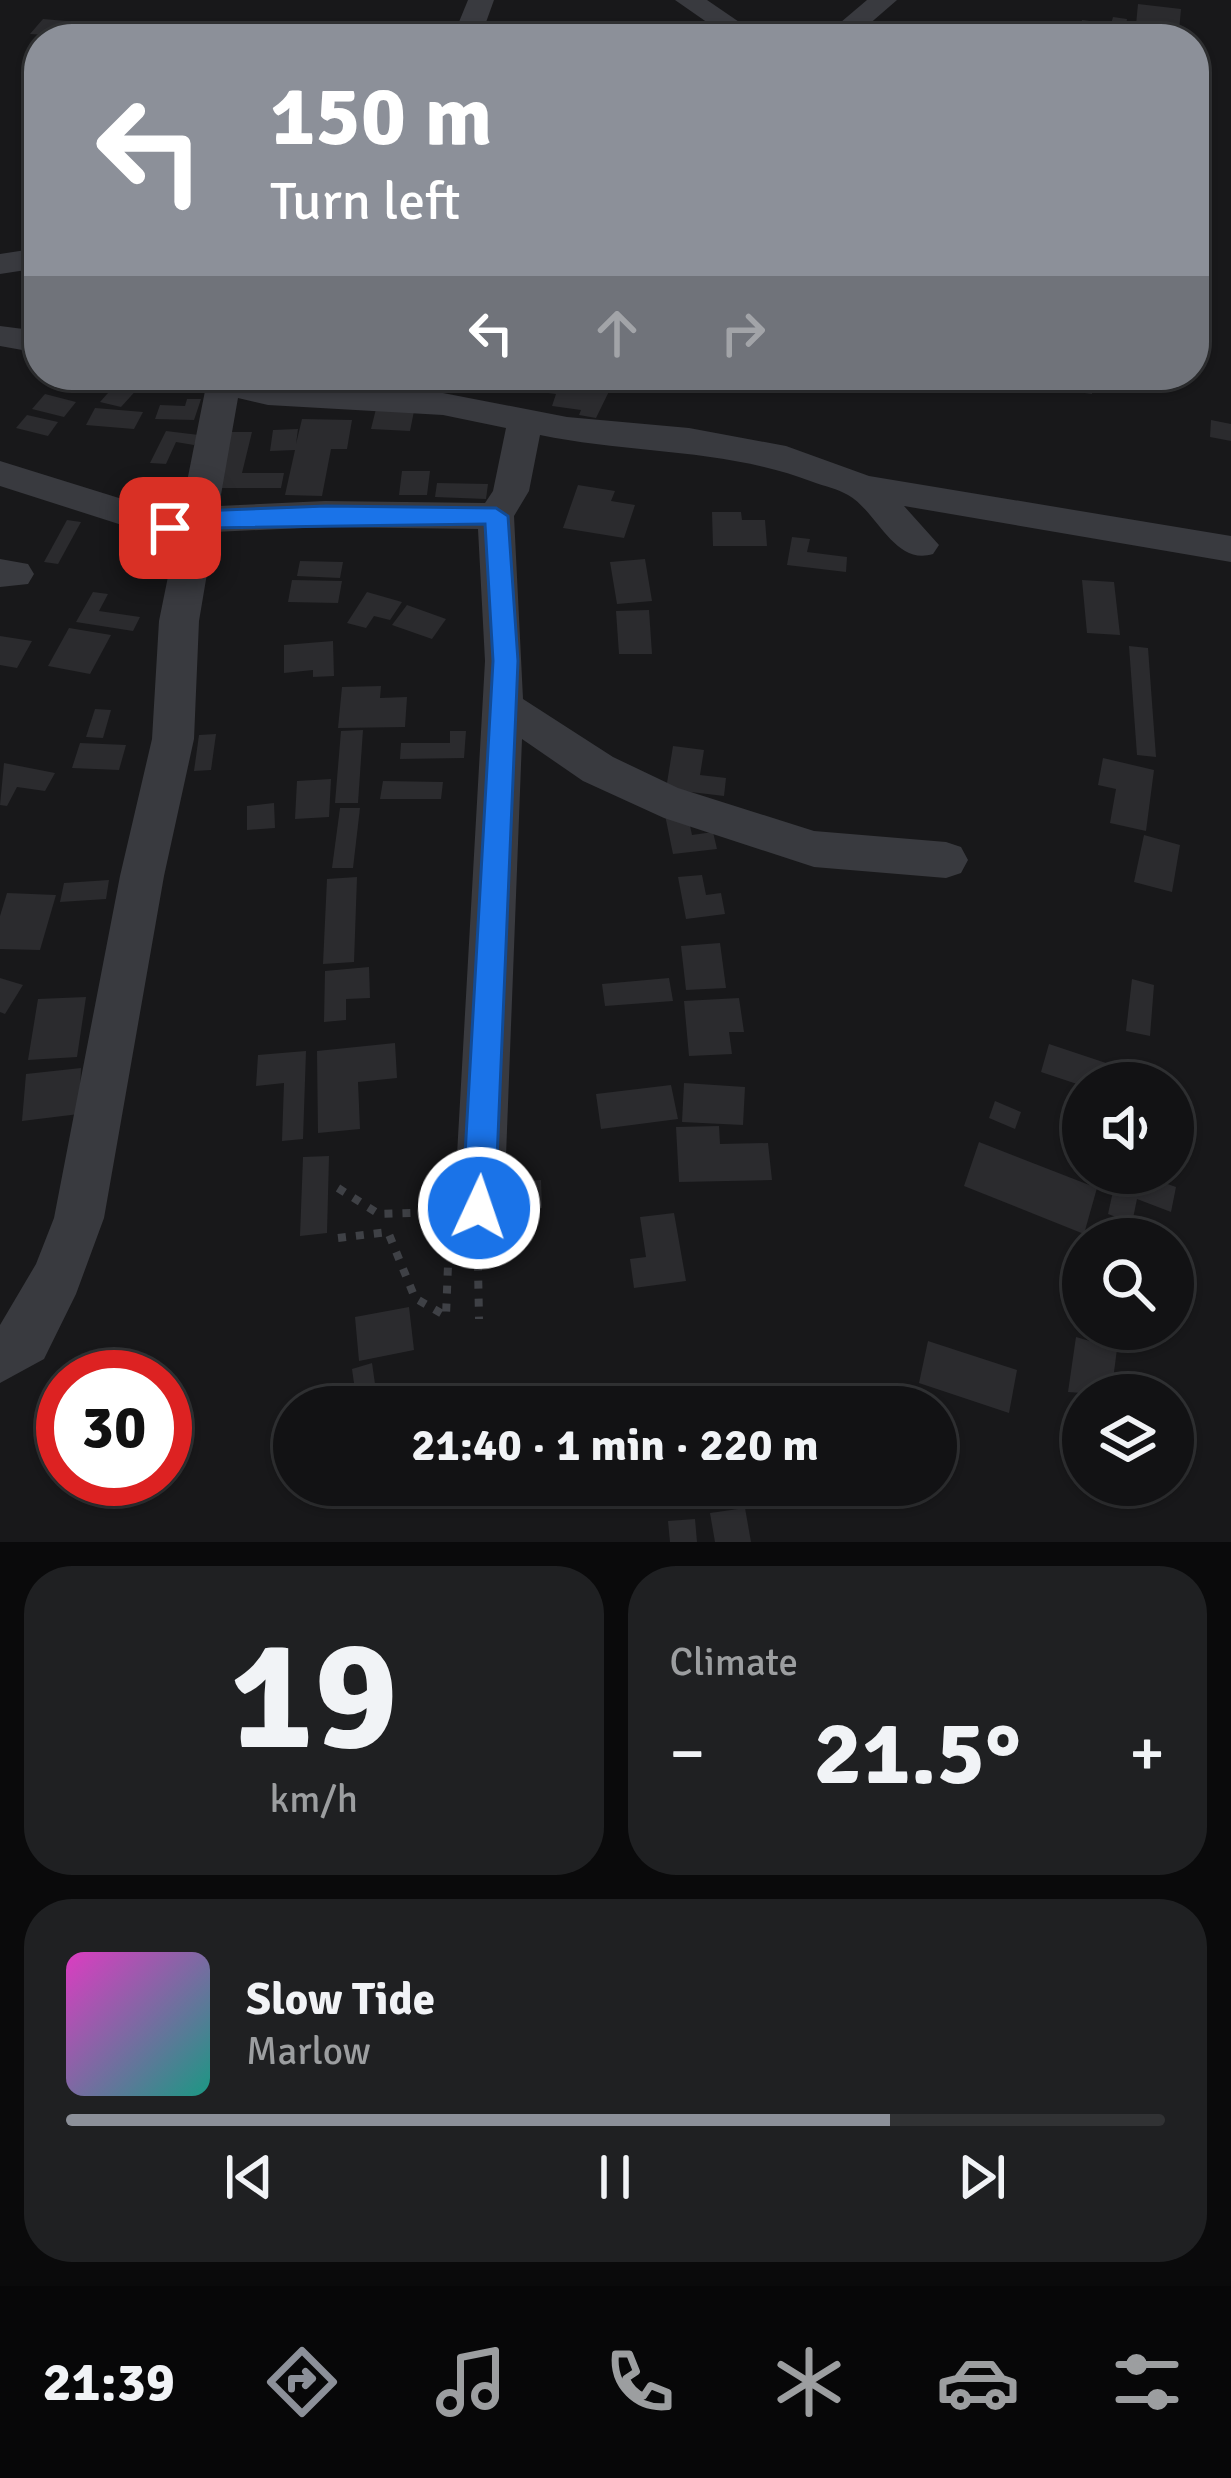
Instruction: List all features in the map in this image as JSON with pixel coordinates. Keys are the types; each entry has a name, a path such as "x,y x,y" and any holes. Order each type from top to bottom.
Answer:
{"street":[{"path":"688,0 726,24"},
{"path":"854,24 884,0"},
{"path":"0,1356 25,1340 58,1276 79,1218 142,875 173,739 179,621 197,528 204,390"},
{"path":"248,390 443,404 631,439 689,440 786,458 863,487 1231,549"},
{"path":"466,1215 503,706 502,545 496,516 511,491 525,421"},
{"path":"0,473 197,528 326,514 496,516"},
{"path":"863,487 920,545"},
{"path":"503,706 598,769 664,801 814,849 946,860"}],"path":[{"path":"338,1187 379,1214 415,1298 446,1316 449,1237 461,1232 478,1267 479,1319"},
{"path":"379,1214 466,1215"},
{"path":"338,1238 388,1232"}],"building":[{"path":"1138,4 1181,9 1180,24 1136,24"},
{"path":"43,19 78,22 76,24 39,24"},
{"path":"111,390 136,390 121,407 100,402"},
{"path":"610,390 596,418 579,415 581,410 552,406 556,394 548,393"},
{"path":"45,394 76,402 64,417 32,409"},
{"path":"187,399 201,399 194,420 155,419 160,405 185,406"},
{"path":"95,408 143,412 134,429 86,425"},
{"path":"376,409 414,411 410,431 371,429"},
{"path":"27,415 58,422 48,436 16,428"},
{"path":"302,419 352,420 347,449 331,449 322,496 285,495 295,450 270,451 273,430 298,429 296,444"},
{"path":"1211,420 1231,424 1231,441 1210,437"},
{"path":"166,431 199,435 194,445 176,442 166,464 150,463"},
{"path":"231,432 252,432 242,473 284,473 281,488 218,488"},
{"path":"402,471 430,471 427,495 399,495"},
{"path":"437,483 488,484 486,499 435,497"},
{"path":"578,485 615,491 611,501 635,505 624,538 563,528"},
{"path":"712,512 741,512 742,520 765,520 767,546 713,546"},
{"path":"67,520 81,522 58,564 44,562"},
{"path":"792,537 810,539 807,552 847,557 846,572 787,565"},
{"path":"645,559 652,601 617,604 610,562"},
{"path":"300,561 343,562 340,578 297,576"},
{"path":"292,580 342,581 338,603 288,602"},
{"path":"1082,580 1114,582 1120,635 1087,633"},
{"path":"93,592 108,594 99,611 140,617 133,631 76,622"},
{"path":"367,592 402,602 390,620 374,616 366,628 347,623"},
{"path":"407,605 446,619 432,639 392,625"},
{"path":"649,610 652,654 619,654 616,611"},
{"path":"69,628 111,635 90,674 48,666"},
{"path":"0,636 32,641 17,668 0,665"},
{"path":"333,641 334,676 313,677 313,670 284,673 284,645"},
{"path":"1129,646 1148,648 1156,757 1137,755"},
{"path":"381,686 380,698 407,697 405,727 338,728 342,687"},
{"path":"95,709 111,710 103,738 86,737"},
{"path":"363,730 358,803 335,803 341,731"},
{"path":"450,731 466,731 464,758 400,759 401,743 450,743"},
{"path":"216,734 211,770 194,771 199,735"},
{"path":"80,743 126,745 119,770 72,768"},
{"path":"673,746 704,750 700,775 726,778 724,796 666,789"},
{"path":"1103,758 1154,770 1146,831 1110,823 1116,789 1098,785"},
{"path":"4,763 55,773 45,791 17,787 7,806 0,805"},
{"path":"331,779 329,817 295,819 297,781"},
{"path":"383,781 443,782 441,799 380,799"},
{"path":"274,803 275,828 247,830 247,806"},
{"path":"340,808 360,808 353,868 332,868"},
{"path":"687,812 692,835 713,832 717,849 673,854 665,815"},
{"path":"1144,835 1180,845 1172,892 1134,882"},
{"path":"702,875 706,895 721,893 725,914 686,919 678,877"},
{"path":"357,877 354,962 323,964 327,879"},
{"path":"109,880 106,899 60,902 64,883"},
{"path":"7,893 56,895 40,950 0,949 0,916"},
{"path":"720,943 726,988 686,990 681,946"},
{"path":"369,967 370,998 346,999 346,1020 324,1022 325,971"},
{"path":"0,978 23,985 5,1014 0,1012"},
{"path":"669,978 673,1001 605,1006 602,984"},
{"path":"1132,979 1154,985 1150,1036 1126,1031"},
{"path":"86,997 77,1057 28,1060 38,999"},
{"path":"739,998 744,1032 729,1032 732,1054 689,1056 684,1001"},
{"path":"395,1043 397,1078 358,1082 360,1129 318,1133 317,1051"},
{"path":"1049,1044 1103,1062 1062,1062 1062,1079 1041,1072"},
{"path":"306,1051 303,1139 282,1141 284,1083 256,1086 258,1055"},
{"path":"81,1068 79,1114 22,1121 26,1074"},
{"path":"684,1083 745,1087 743,1125 682,1122"},
{"path":"671,1085 678,1119 601,1129 596,1094"},
{"path":"995,1101 1021,1112 1015,1129 989,1118"},
{"path":"719,1126 720,1144 768,1143 772,1180 679,1182 676,1127"},
{"path":"979,1142 1062,1174 1062,1194 1095,1194 1089,1218 1062,1218 1062,1225 964,1186"},
{"path":"329,1156 327,1233 300,1236 303,1157"},
{"path":"541,1180 542,1208 524,1208 524,1181"},
{"path":"1112,1194 1175,1194 1171,1212 1137,1199 1133,1218 1108,1214"},
{"path":"674,1213 686,1281 634,1288 630,1259 646,1257 640,1217"},
{"path":"409,1307 414,1350 359,1361 355,1317"},
{"path":"928,1341 1017,1370 1009,1413 957,1396 957,1386 919,1383"},
{"path":"1074,1350 1117,1350 1114,1374 1071,1374"},
{"path":"372,1363 375,1384 354,1386 352,1369"},
{"path":"745,1508 751,1542 715,1542 710,1513"},
{"path":"695,1519 697,1542 670,1542 668,1521"}],"route":[{"path":"170,528 196,536 198,520 326,514 496,516 502,545 506,661 479,1208"}]}
